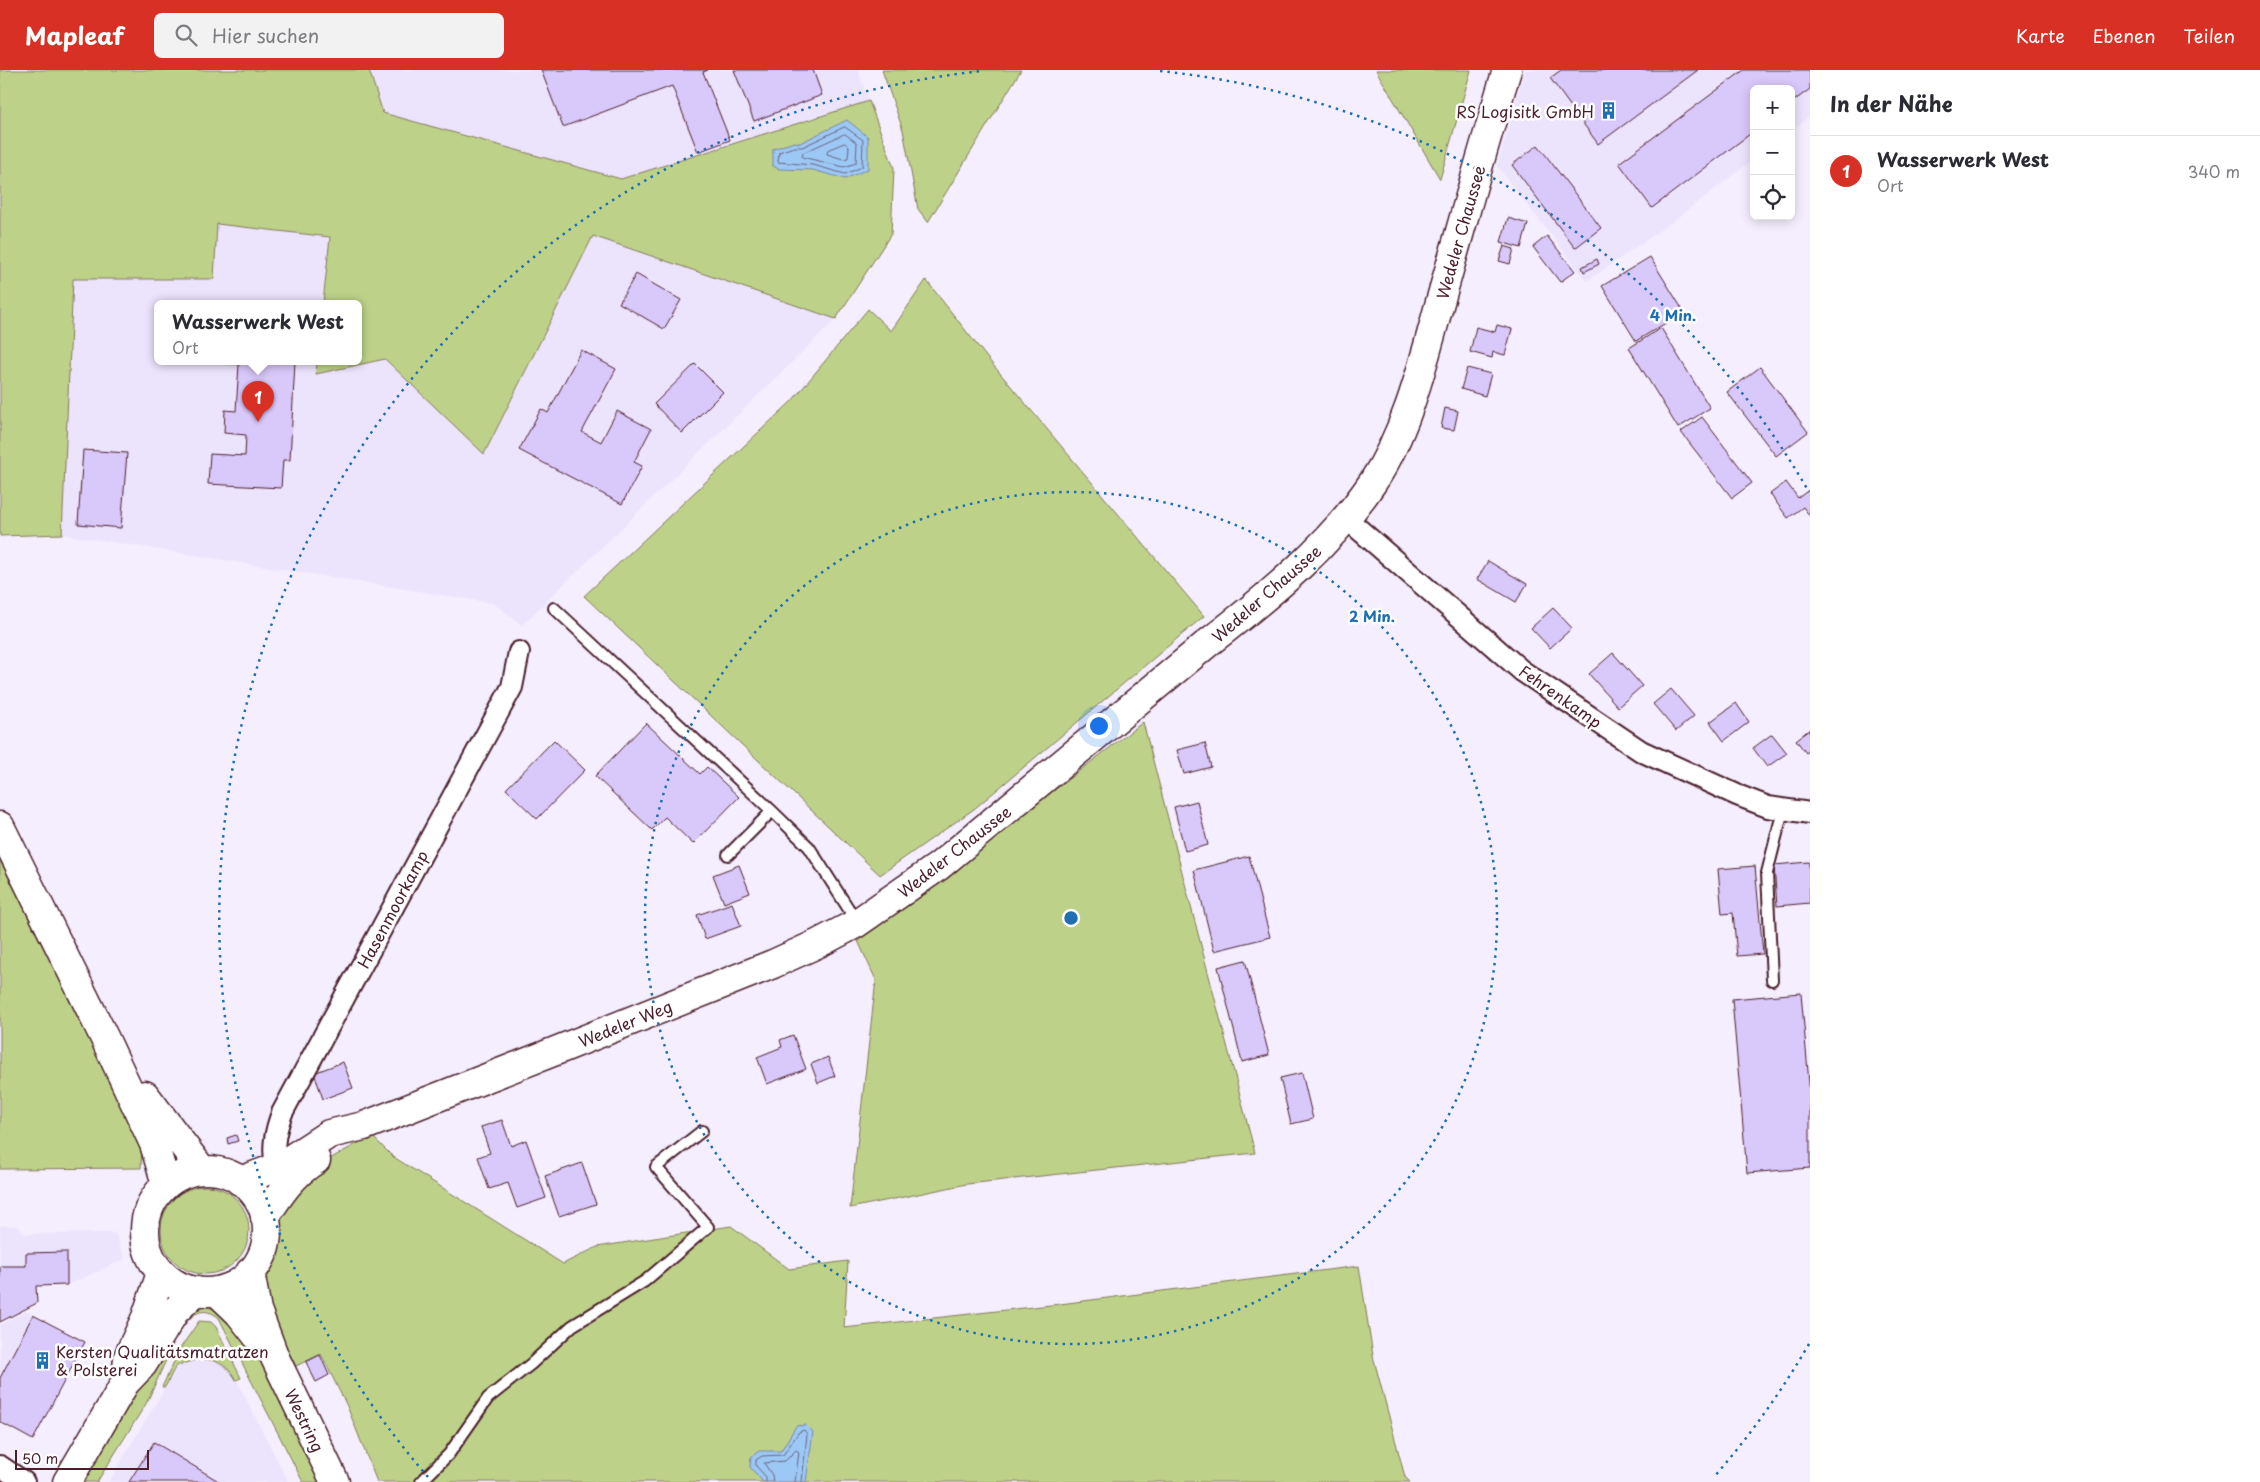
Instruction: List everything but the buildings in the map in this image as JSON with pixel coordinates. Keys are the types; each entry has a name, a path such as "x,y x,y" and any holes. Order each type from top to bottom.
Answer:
{"main road":[{"name":"Wedeler Chaussee","path":"880,908 946,860 1202,648 1254,608 1302,566 1346,518 1374,480 1397,437 1416,386 1507,70"},
{"path":"0,826 105,1039 154,1144 166,1184"},
{"name":"Wedeler Weg","path":"240,1181 276,1168 329,1134 364,1126 819,944 880,908"},
{"path":"105,1039 166,1124 202,1170"},
{"name":"Wedeler Weg","path":"265,1217 284,1187 303,1168 343,1144 364,1126"},
{"path":"67,1482 125,1383 144,1364 175,1311 206,1291 235,1284 250,1272 261,1256 266,1237 265,1217 253,1193 240,1181 222,1172 202,1170 183,1174 166,1184 153,1199 146,1218 145,1238 150,1257 161,1273 177,1285 206,1291"},
{"name":"Westring","path":"250,1272 257,1310 275,1358 335,1482"},
{"path":"125,1383 128,1357 146,1317 161,1273"},
{"name":"Westring","path":"206,1291 239,1313 275,1358"}],"street":[{"name":"Fehrenkamp","path":"1346,518 1522,671 1641,751 1736,796 1783,810 1810,813"},
{"name":"Hasenmoorkamp","path":"276,1168 274,1136 282,1113 512,687 519,652"},
{"path":"0,1466 24,1482"}],"lane":[{"path":"554,608 809,847 857,923"},
{"path":"1772,980 1767,873 1783,810"},
{"path":"728,855 772,811"},
{"path":"421,1482 449,1454 488,1398 530,1364 572,1326 645,1281 708,1227 656,1167 702,1131"}],"shaded area":[{"path":"369,70 858,70 869,101 621,179 382,113"},
{"path":"1525,70 1810,70 1810,116 1795,127 1795,85 1750,85 1750,162 1666,226 1587,281 1497,166"},
{"path":"217,224 330,237 323,300 154,300 154,365 317,365 316,374 385,359 484,453 593,235 836,319 522,625 493,603 62,534 73,279 213,279"},
{"path":"0,1226 18,1226 24,1234 115,1233 125,1259 67,1285 67,1253 26,1266 0,1266"},
{"path":"26,1311 33,1315 0,1378 0,1325"},
{"path":"211,1359 232,1371 288,1482 109,1482 178,1366 193,1360"}],"green space":[{"path":"0,70 369,70 383,113 621,179 869,101 894,168 891,234 836,319 593,236 484,454 385,359 362,364 362,300 323,300 330,237 217,224 214,279 73,279 62,534 0,536"},
{"path":"882,70 1021,70 928,222 918,209 903,130"},
{"path":"1376,70 1471,70 1440,179"},
{"path":"926,280 988,359 1204,616 974,809 880,875 584,596 792,401 868,309 891,331"},
{"path":"317,365 357,365 316,374"},
{"path":"1143,722 1255,1153 967,1184 850,1208 876,980 858,941"},
{"path":"0,847 61,969 77,1015 142,1141 141,1168 0,1169"},
{"path":"373,1137 392,1156 563,1264 597,1247 731,1226 789,1269 848,1261 844,1328 1060,1304 1359,1266 1373,1356 1405,1477 1410,1482 377,1482 347,1406 321,1354 296,1366 271,1320 265,1288 267,1278 278,1254 281,1238 280,1216 315,1167 362,1141"},
{"path":"205,1186 222,1190 236,1199 245,1213 249,1230 245,1247 236,1261 222,1270 205,1274 188,1270 174,1261 165,1247 161,1230 165,1213 174,1199 188,1190"},
{"path":"203,1306 225,1312 255,1349 321,1482 303,1482 219,1318 209,1312 200,1312 191,1317 184,1326 178,1328 197,1308"},
{"path":"199,1321 211,1322 216,1327 241,1378 236,1380 222,1365 203,1359 177,1366 165,1387 162,1387 181,1347"},
{"path":"169,1338 172,1340 172,1347 147,1402 97,1482 84,1482"}],"water":[{"path":"847,120 868,137 868,169 845,179 813,170 779,169 773,166 773,149 794,142 800,143"},
{"path":"806,1425 813,1432 806,1482 763,1482 750,1467 751,1457 759,1451 781,1451 796,1426"}],"place":[{"name":"RS Logisitk GmbH","path":"1608,111"},
{"name":"Wasserwerk West","path":"258,422"},
{"name":"Kersten Qualitätsmatratzen & Polsterei","path":"42,1360"}]}
